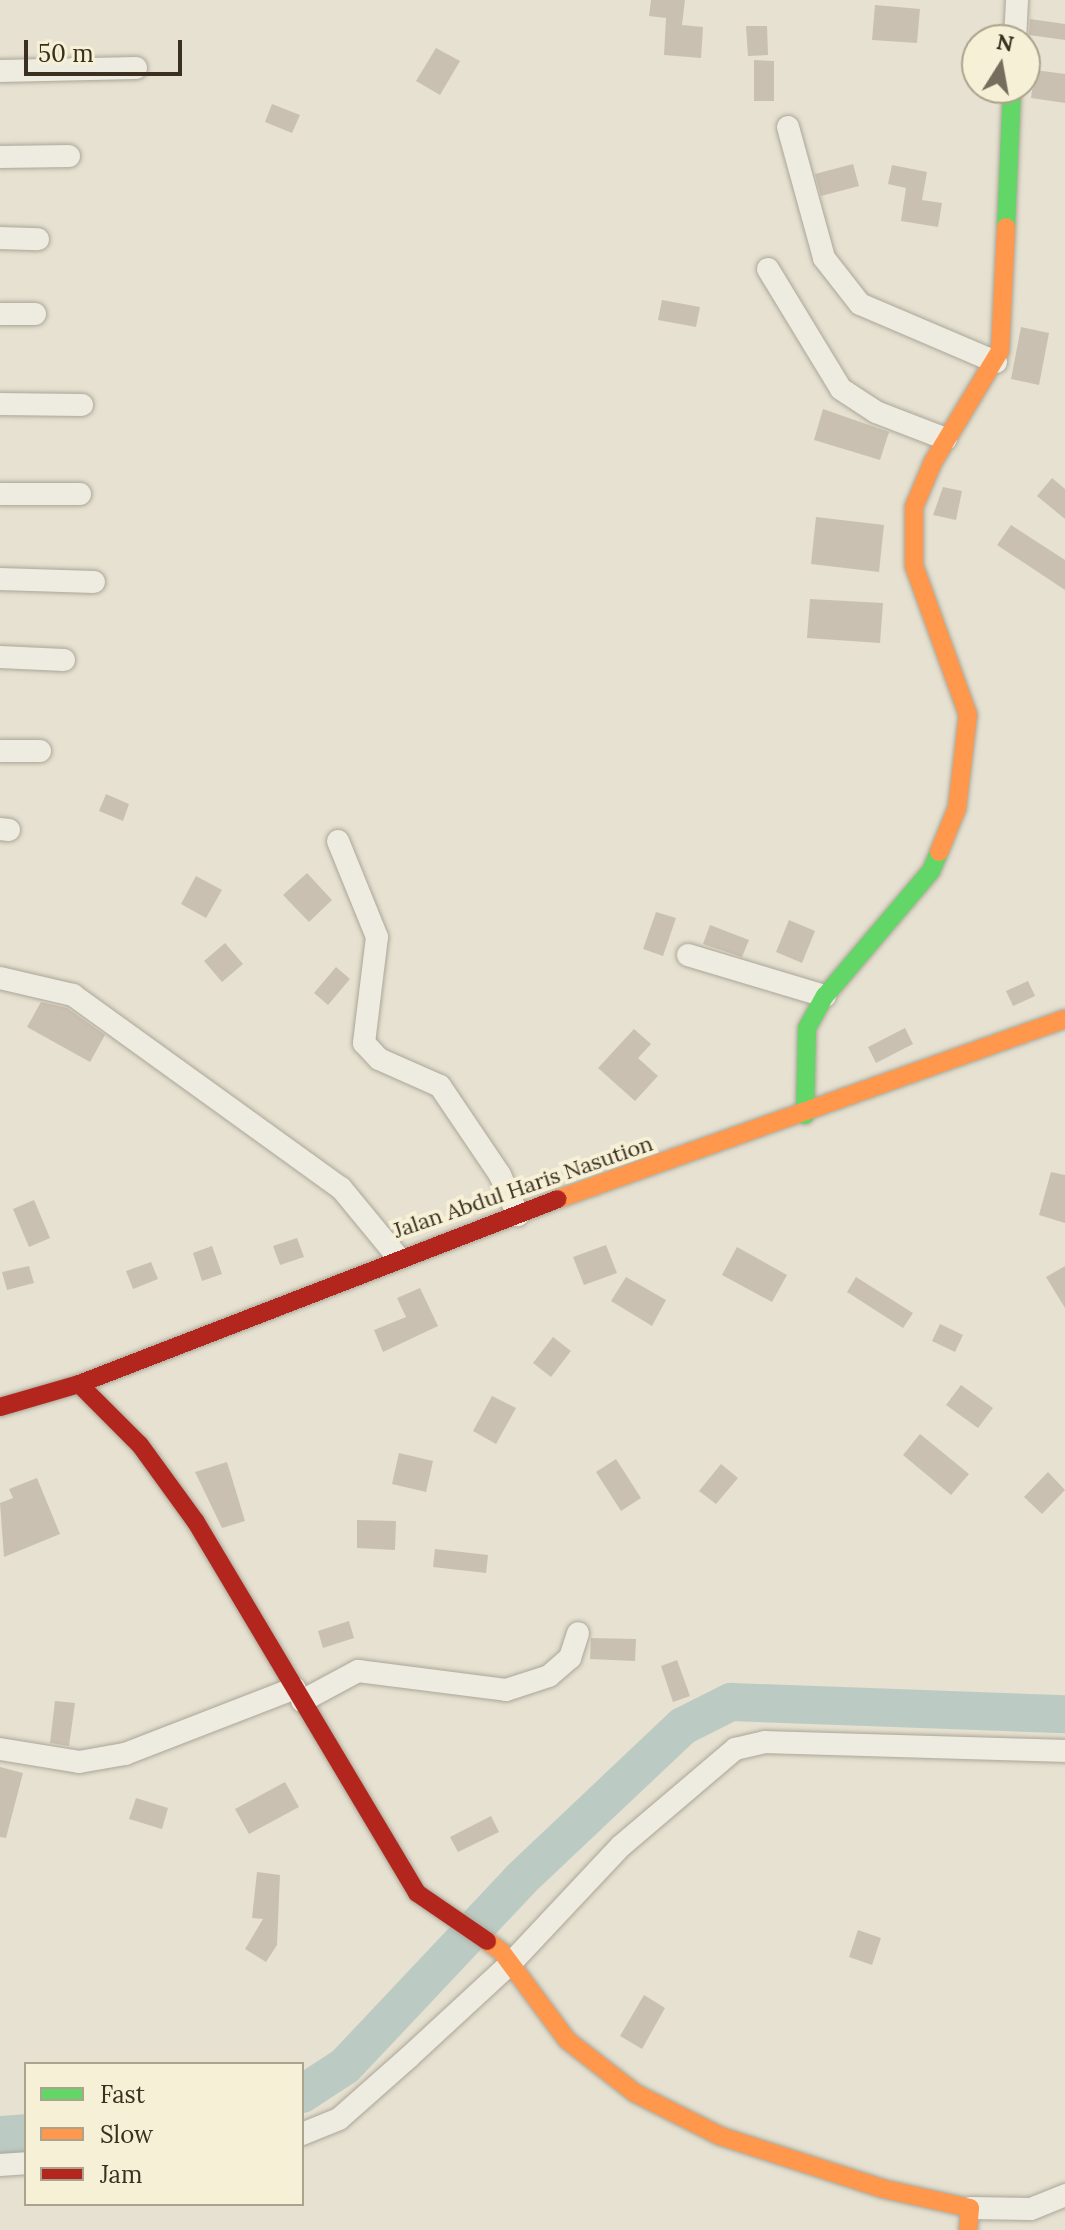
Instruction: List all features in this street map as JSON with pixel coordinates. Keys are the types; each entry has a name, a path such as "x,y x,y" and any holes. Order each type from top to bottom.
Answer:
{"street":[{"path":"1016,24 1017,0"},
{"path":"0,71 136,68"},
{"path":"805,1115 803,1044 825,996 931,871 957,808 968,715 920,590 912,529 914,507 946,439 996,362 1011,104"},
{"path":"788,127 824,258 860,304 996,362"},
{"path":"0,157 69,156"},
{"path":"0,238 38,239"},
{"path":"768,269 841,389 876,412 946,439"},
{"path":"0,314 35,314"},
{"path":"0,404 82,405"},
{"path":"0,494 80,494"},
{"path":"0,579 94,582"},
{"path":"0,657 64,660"},
{"path":"0,751 40,751"},
{"path":"338,841 377,937 364,1043 379,1059 440,1086 500,1175 518,1215"},
{"path":"688,955 825,996"},
{"path":"0,978 73,995 341,1188 397,1256"},
{"name":"Jalan Abdul Haris Nasution","path":"0,1407 79,1384 131,1358 397,1256 805,1115 1065,1019"},
{"path":"79,1384 140,1445 196,1522 417,1893 506,1957 567,2040 660,2107 720,2136 969,2219 1031,2209 1065,2195"},
{"path":"0,1749 79,1762 125,1754 358,1671 506,1690 549,1676 570,1658 578,1633"},
{"path":"304,2133 339,2119 621,1846 735,1749 765,1742 1065,1751"},
{"path":"0,2165 24,2163"}],"building":[{"path":"651,0 685,0 682,25 703,27 701,58 664,55 666,18 649,16"},
{"path":"875,5 920,9 917,43 872,40"},
{"path":"1030,19 1065,24 1065,40 1041,37 1041,24 1030,24"},
{"path":"746,26 767,26 768,55 748,56"},
{"path":"436,48 460,61 440,95 416,81"},
{"path":"754,60 774,61 774,101 754,101"},
{"path":"1041,71 1065,74 1065,103 1041,99"},
{"path":"272,104 300,115 292,133 265,122"},
{"path":"853,164 859,186 821,196 815,174"},
{"path":"892,165 927,172 922,200 942,203 938,227 901,221 906,188 888,184"},
{"path":"662,300 700,307 696,327 658,320"},
{"path":"1021,327 1049,333 1039,385 1011,379"},
{"path":"823,409 889,432 880,460 814,440"},
{"path":"1052,478 1065,489 1065,519 1037,496"},
{"path":"943,487 962,491 956,520 933,515"},
{"path":"816,517 884,525 879,572 811,564"},
{"path":"1011,525 1065,560 1065,590 997,545"},
{"path":"810,599 883,603 880,643 807,638"},
{"path":"106,794 129,804 123,821 99,811"},
{"path":"307,873 332,900 309,922 283,895"},
{"path":"196,876 222,890 206,918 181,904"},
{"path":"656,912 676,918 663,956 643,949"},
{"path":"789,920 815,931 802,963 776,952"},
{"path":"710,925 749,940 742,957 703,944"},
{"path":"225,943 243,964 222,982 204,961"},
{"path":"336,967 350,979 328,1005 314,993"},
{"path":"1028,981 1035,996 1013,1006 1006,991"},
{"path":"41,1002 67,1008 105,1035 90,1062 27,1027"},
{"path":"905,1028 913,1044 876,1063 868,1047"},
{"path":"634,1029 651,1044 638,1058 658,1076 635,1101 598,1068"},
{"path":"1051,1172 1065,1175 1065,1223 1039,1215"},
{"path":"34,1200 50,1238 29,1247 13,1209"},
{"path":"297,1238 304,1257 280,1265 273,1246"},
{"path":"606,1245 617,1273 584,1285 573,1257"},
{"path":"212,1246 222,1274 202,1281 193,1253"},
{"path":"737,1247 787,1275 772,1302 722,1275"},
{"path":"151,1262 158,1279 133,1289 126,1271"},
{"path":"29,1266 34,1283 7,1290 2,1272"},
{"path":"1065,1266 1065,1308 1046,1277"},
{"path":"626,1277 666,1300 652,1326 611,1301"},
{"path":"856,1277 913,1313 903,1328 847,1292"},
{"path":"420,1288 438,1326 383,1352 374,1330 406,1317 397,1298"},
{"path":"940,1324 963,1335 955,1352 932,1341"},
{"path":"553,1337 571,1351 551,1377 533,1363"},
{"path":"961,1385 993,1408 978,1428 946,1405"},
{"path":"492,1396 516,1408 496,1444 473,1431"},
{"path":"920,1434 969,1474 951,1495 903,1455"},
{"path":"399,1453 433,1461 426,1492 392,1484"},
{"path":"616,1459 641,1498 621,1511 596,1472"},
{"path":"227,1462 245,1521 222,1528 195,1472"},
{"path":"721,1464 738,1478 716,1504 699,1491"},
{"path":"1048,1472 1065,1490 1042,1514 1024,1497"},
{"path":"37,1478 60,1534 4,1557 0,1503 13,1498 9,1489"},
{"path":"357,1520 396,1521 395,1550 357,1548"},
{"path":"435,1549 488,1555 486,1573 433,1567"},
{"path":"349,1621 354,1638 323,1648 318,1631"},
{"path":"591,1638 636,1639 635,1661 590,1659"},
{"path":"677,1660 690,1696 673,1702 661,1666"},
{"path":"55,1701 75,1703 69,1746 50,1743"},
{"path":"0,1767 23,1773 6,1838 0,1837"},
{"path":"285,1782 299,1807 249,1834 235,1809"},
{"path":"136,1798 168,1808 162,1829 129,1819"},
{"path":"491,1816 499,1832 458,1852 450,1837"},
{"path":"257,1872 280,1875 277,1945 266,1962 245,1949 263,1919 252,1918"},
{"path":"858,1930 881,1938 872,1965 849,1957"},
{"path":"644,1995 665,2008 642,2049 620,2036"}],"waterway":[{"path":"304,2093 345,2066 520,1880 683,1726 731,1702 1065,1714"},
{"path":"0,2135 24,2133"}],"traffic: fast":[{"path":"1006,227 1011,104"},
{"path":"805,1115 807,1028 825,996 931,871 939,852"}],"traffic: slow":[{"path":"939,852 957,808 968,715 914,566 914,507 933,462 1000,351 1006,227"},
{"path":"558,1199 1065,1019"},
{"path":"487,1941 501,1951 567,2040 635,2093 720,2136 884,2189 970,2208 968,2230"}],"traffic: jam":[{"path":"0,1407 79,1384 558,1199"},
{"path":"79,1384 140,1445 196,1522 417,1893 487,1941"}]}
